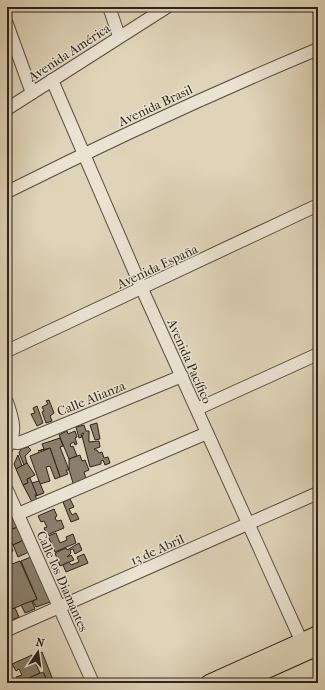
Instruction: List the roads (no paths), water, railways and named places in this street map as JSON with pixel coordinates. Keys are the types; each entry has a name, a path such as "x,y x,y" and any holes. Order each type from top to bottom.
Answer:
{"main road":[{"path":"238,683 309,647 318,634"},
{"path":"209,683 309,647"}],"street":[{"path":"109,7 119,36"},
{"name":"Avenida América","path":"7,109 119,36 167,7"},
{"path":"7,24 32,94"},
{"name":"Avenida Brasil","path":"7,192 84,154 234,84 318,49"},
{"name":"Avenida Pacífico","path":"52,80 142,289 248,524 309,647"},
{"name":"Avenida España","path":"7,351 142,289 318,205"},
{"path":"196,409 318,354"},
{"name":"Calle Alianza","path":"9,444 24,441 182,376"},
{"path":"7,402 13,419 9,444"},
{"path":"18,514 208,433"},
{"name":"Calle los Diamantes","path":"7,490 93,683"},
{"name":"13 de Abril","path":"7,630 318,493"}]}
